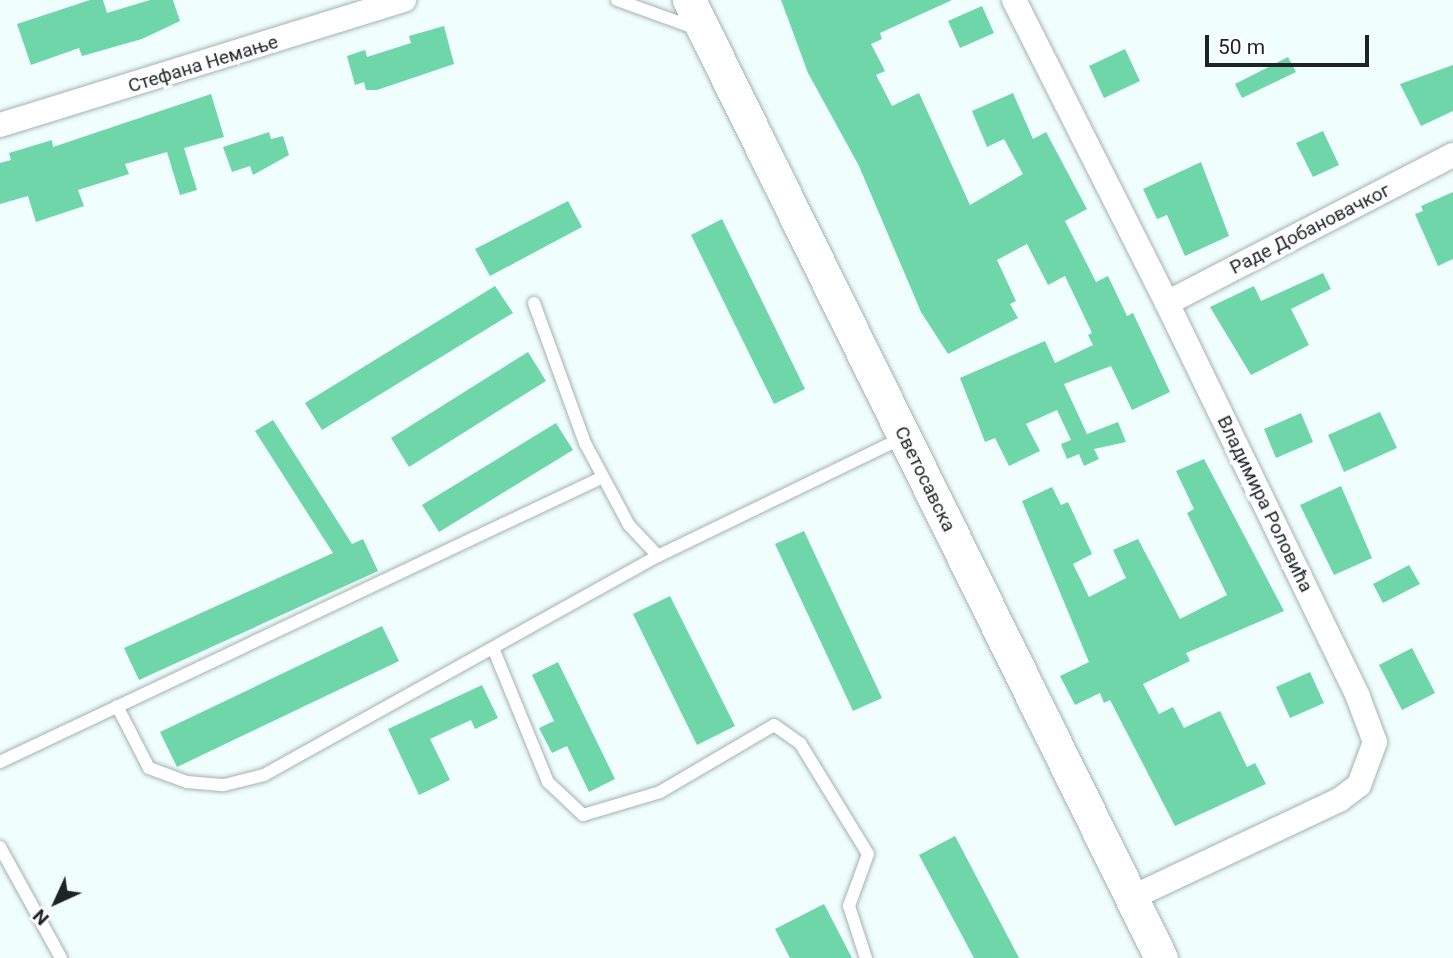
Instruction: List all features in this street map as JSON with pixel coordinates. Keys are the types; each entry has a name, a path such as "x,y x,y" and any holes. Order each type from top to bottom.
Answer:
{"main road":[{"name":"Светосавска","path":"689,0 1161,958"}],"street":[{"name":"Стефана Немање","path":"0,125 404,0"},
{"name":"Владимира Роловића","path":"1022,2 1358,697 1374,742 1359,785 1339,800 1132,898"},
{"name":"Раде Добановачког","path":"1167,303 1453,155"}],"lane":[{"path":"617,0 704,31"},
{"path":"534,303 584,443 629,525 658,556"},
{"path":"117,706 149,768 187,782 224,785 264,775 658,556 904,437"},
{"path":"0,762 603,477"},
{"path":"493,648 548,782 583,814 660,792 774,725 800,743 868,854 849,906 866,958"},
{"path":"0,847 61,958"}],"building":[{"path":"90,0 103,0 107,13 150,0 173,0 180,21 142,39 82,56 79,48 31,65 17,24"},
{"path":"781,0 952,0 880,33 882,39 871,44 885,71 876,75 892,106 919,93 970,205 1023,174 1004,139 987,147 972,111 1013,93 1033,139 1046,132 1087,209 1065,221 1096,282 1108,276 1127,316 1133,313 1170,392 1132,410 1111,366 1064,384 1087,434 1118,422 1126,442 1094,449 1099,459 1084,466 1079,454 1067,459 1061,444 1071,440 1057,410 1026,424 1040,451 1009,466 995,438 985,442 960,378 1045,341 1055,363 1093,345 1088,335 1092,333 1065,276 1048,285 1027,244 997,260 1016,301 1010,304 1018,318 948,354 921,312 859,166 808,73"},
{"path":"982,6 994,33 960,48 948,21"},
{"path":"444,26 454,64 377,90 366,90 364,82 355,85 347,56 365,50 367,57 411,43 409,36"},
{"path":"1125,49 1140,81 1104,98 1089,66"},
{"path":"1288,57 1296,72 1242,98 1235,84"},
{"path":"1453,65 1453,111 1421,126 1400,84"},
{"path":"211,94 224,137 184,148 197,190 180,195 167,152 125,164 129,174 78,190 84,206 36,222 28,196 0,204 0,163 11,160 9,153 52,140 53,147"},
{"path":"1323,131 1339,165 1313,177 1296,143"},
{"path":"269,132 271,139 283,136 289,155 253,175 250,166 232,172 223,147"},
{"path":"1201,162 1229,236 1185,256 1167,215 1157,219 1143,189"},
{"path":"1453,192 1453,259 1438,266 1415,214 1423,211 1421,206"},
{"path":"568,201 582,227 490,276 475,249"},
{"path":"722,219 805,389 774,404 691,235"},
{"path":"1323,273 1331,289 1291,309 1309,345 1251,375 1210,307 1254,286 1261,301"},
{"path":"495,286 513,313 322,430 305,403"},
{"path":"528,352 546,381 409,467 391,438"},
{"path":"1380,412 1397,448 1344,472 1328,435"},
{"path":"1301,413 1313,442 1276,458 1264,429"},
{"path":"273,420 352,544 363,539 378,571 139,680 124,648 333,553 255,431"},
{"path":"556,423 573,450 439,532 422,505"},
{"path":"1204,459 1284,611 1186,653 1190,661 1143,684 1159,714 1173,707 1184,728 1220,711 1247,767 1255,763 1266,784 1175,826 1110,700 1104,703 1100,693 1075,705 1060,676 1089,662 1022,501 1052,487 1061,505 1068,502 1092,554 1073,564 1089,597 1126,578 1113,550 1138,539 1180,619 1227,595 1187,513 1194,509 1176,471"},
{"path":"1341,486 1372,558 1334,575 1300,505"},
{"path":"804,531 882,698 853,711 775,544"},
{"path":"1409,565 1420,584 1383,603 1373,584"},
{"path":"670,596 735,726 697,745 633,614"},
{"path":"382,626 399,661 177,767 160,732"},
{"path":"1412,648 1435,693 1402,710 1379,665"},
{"path":"558,662 615,779 589,792 567,746 552,753 539,728 554,721 532,675"},
{"path":"1310,672 1324,703 1290,718 1276,687"},
{"path":"482,685 498,718 475,729 471,720 430,739 450,780 419,795 388,729"},
{"path":"955,836 1019,958 974,958 919,855"},
{"path":"824,904 852,958 790,958 775,929"}]}
